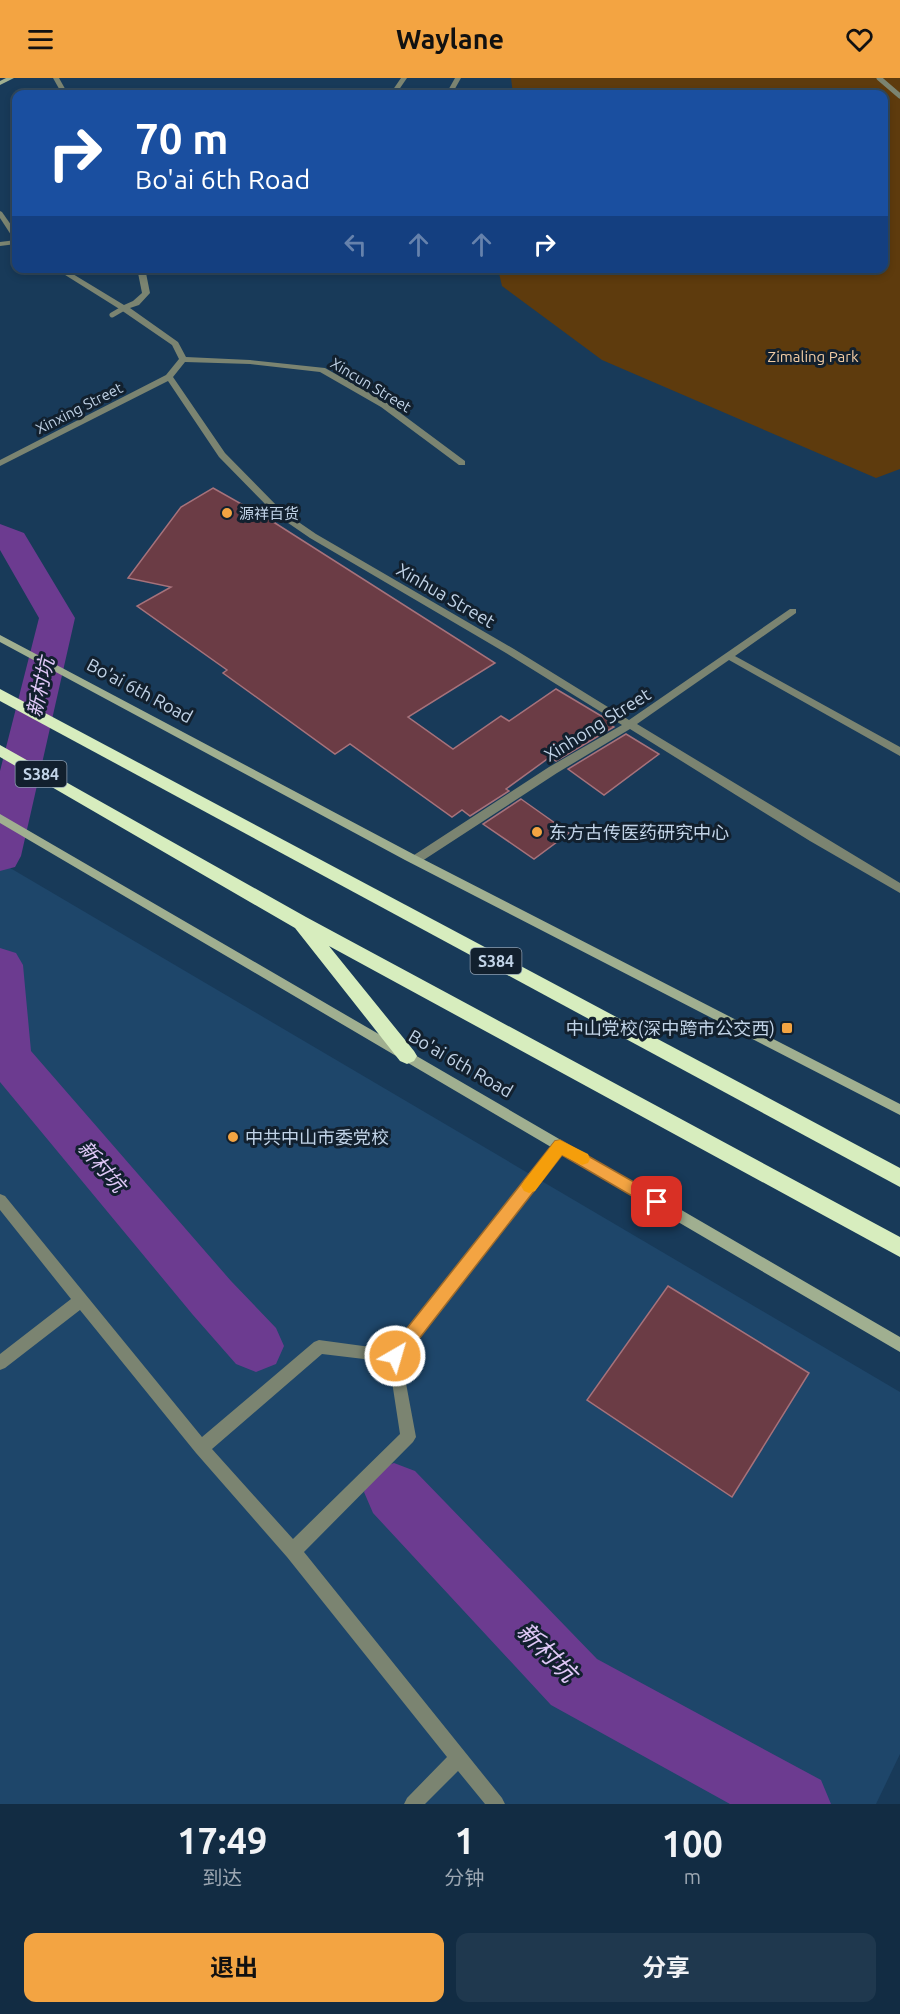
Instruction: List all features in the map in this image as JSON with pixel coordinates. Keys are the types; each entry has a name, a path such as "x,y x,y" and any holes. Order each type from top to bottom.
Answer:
{"highway":[{"name":"S384","path":"0,694 900,1178"},
{"name":"S384","path":"0,750 300,922 900,1248"},
{"path":"300,922 407,1056"}],"street":[{"path":"0,83 10,78"},
{"path":"0,213 12,230"},
{"path":"65,273 124,308 175,344 183,359 169,377"},
{"path":"124,308 136,303 146,293 142,273"},
{"name":"Xincun Street","path":"183,359 250,362 322,370 384,405 462,463"},
{"name":"Xinxing Street","path":"0,463 169,377"},
{"name":"Xinhua Street","path":"169,377 222,455 278,512 313,536 510,651 900,889"},
{"name":"Xinhong Street","path":"415,860 543,776 629,725 730,657 793,611"},
{"name":"Bo'ai 6th Road","path":"0,638 415,860 900,1110"},
{"path":"730,657 900,752"},
{"name":"Bo'ai 6th Road","path":"0,818 900,1345"},
{"path":"293,1551 408,1437 395,1356 560,1146"},
{"path":"0,1200 201,1448 293,1551 496,1804"},
{"path":"0,1363 80,1301"},
{"path":"201,1448 319,1347 395,1356"},
{"path":"414,1804 458,1758"}],"lane":[{"path":"879,78 900,96"},
{"path":"112,315 124,308"}],"shaded area":[{"name":"中共中山市委党校","path":"0,862 900,1392 900,1754 876,1804 0,1804"}],"green space":[{"name":"Zimaling Park","path":"511,78 900,78 900,469 876,478 602,360 502,286 499,273 888,273 888,90 512,90"}],"building":[{"path":"213,488 275,523 495,663 408,717 453,749 501,716 509,721 556,689 613,723 611,725 614,727 556,761 550,757 506,789 509,791 470,816 462,810 452,817 350,744 335,754 223,673 227,670 137,606 171,587 128,578 181,507"},
{"path":"626,734 659,754 604,795 568,769"},
{"path":"521,799 569,833 534,859 483,824"},
{"path":"668,1286 809,1373 732,1497 587,1400"}],"waterway":[{"name":"新村坑","path":"0,534 12,540 57,618 0,856"},
{"name":"新村坑","path":"0,965 8,1057 212,1298 256,1346"},
{"name":"新村坑","path":"394,1492 574,1682 797,1804"}],"slow traffic":[{"path":"529,1186 560,1146 582,1159"}],"place":[{"name":"源祥百货","path":"227,513"},
{"name":"东方古传医药研究中心","path":"537,832"},
{"name":"中山党校(深中跨市公交西)","path":"787,1028"},
{"name":"中共中山市委党校","path":"233,1137"}],"route":[{"path":"395,1356 560,1146 657,1202"}]}
